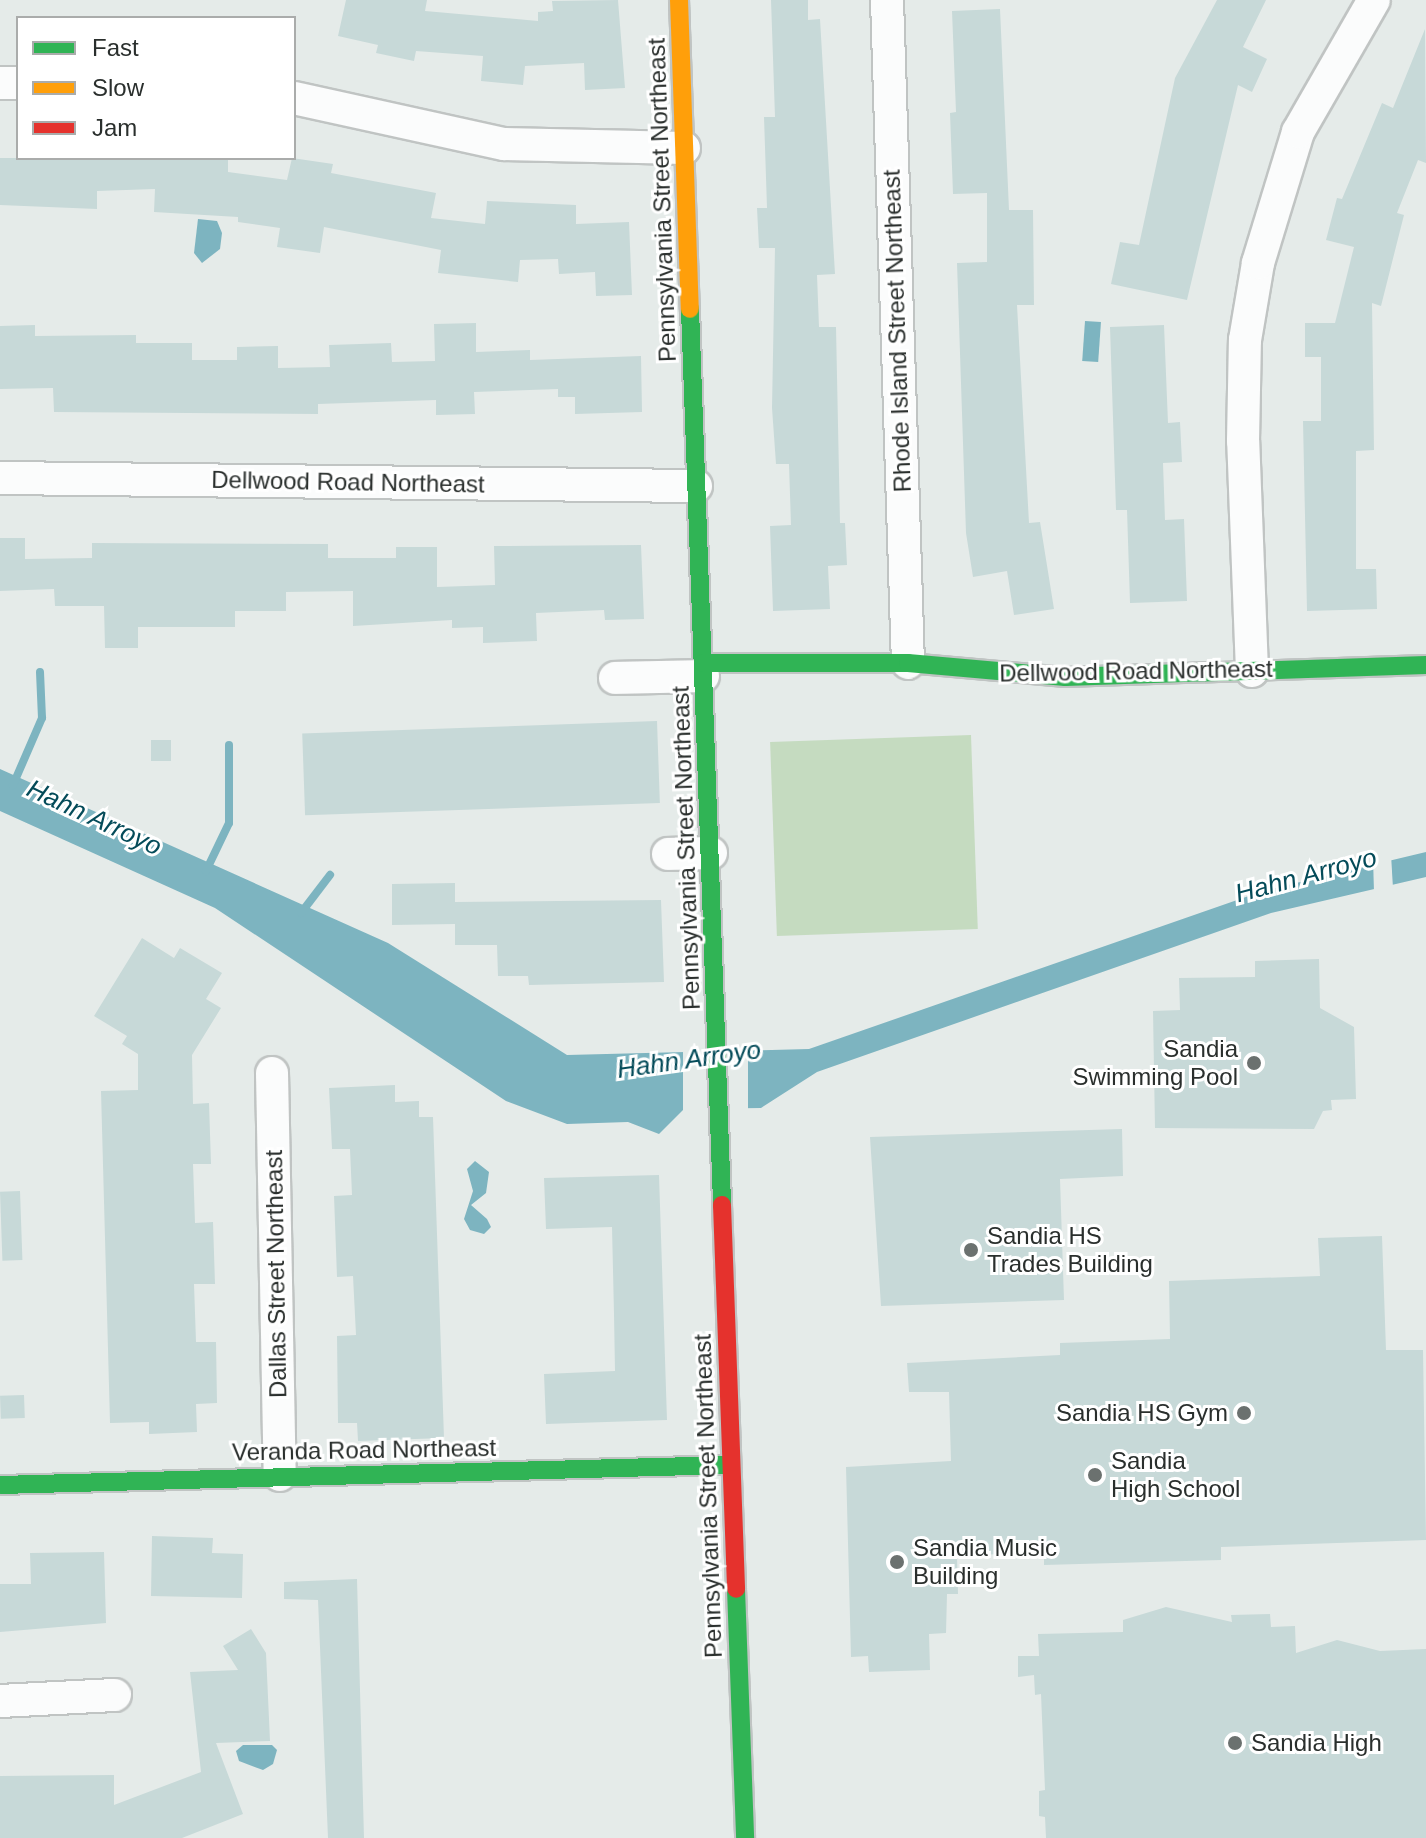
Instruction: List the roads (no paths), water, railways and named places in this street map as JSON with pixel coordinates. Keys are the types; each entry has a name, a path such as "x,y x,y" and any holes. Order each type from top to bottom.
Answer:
{"street":[{"name":"Pennsylvania Street Northeast","path":"679,0 745,1838"},
{"name":"Rhode Island Street Northeast","path":"887,0 908,663"},
{"path":"1252,671 1243,441 1245,340 1258,263 1298,132 1374,0"},
{"path":"296,98 504,144 684,148"},
{"name":"Dellwood Road Northeast","path":"0,478 696,486"},
{"name":"Dellwood Road Northeast","path":"703,670 908,663 1065,677 1426,665"},
{"path":"615,678 703,670"},
{"path":"668,854 711,853"},
{"name":"Dallas Street Northeast","path":"272,1073 280,1475"},
{"name":"Veranda Road Northeast","path":"0,1485 730,1465"},
{"path":"0,1701 115,1695"}],"water":[{"path":"198,219 217,221 222,233 220,249 202,263 194,253"},
{"path":"1085,321 1101,322 1098,362 1082,361"},
{"name":"Hahn Arroyo","path":"0,769 388,943 567,1055 809,1049 1263,891 1426,852 1426,877 1271,913 817,1072 761,1108 684,1109 659,1134 628,1122 567,1124 506,1101 215,908 0,811"},
{"path":"475,1161 489,1172 486,1193 471,1205 487,1219 491,1227 484,1234 470,1230 464,1219 473,1191 467,1169"},
{"path":"243,1745 272,1745 277,1750 273,1764 263,1770 239,1761 236,1751"}],"waterway":[{"path":"13,785 42,718 40,672"},
{"path":"206,871 229,823 229,745"},
{"path":"301,913 330,875"}],"place":[{"name":"Sandia Swimming Pool","path":"1254,1063"},
{"name":"Sandia HS Trades Building","path":"971,1250"},
{"name":"Sandia HS Gym","path":"1244,1413"},
{"name":"Sandia High School","path":"1095,1475"},
{"name":"Sandia Music Building","path":"897,1562"},
{"name":"Sandia High","path":"1235,1743"}]}
